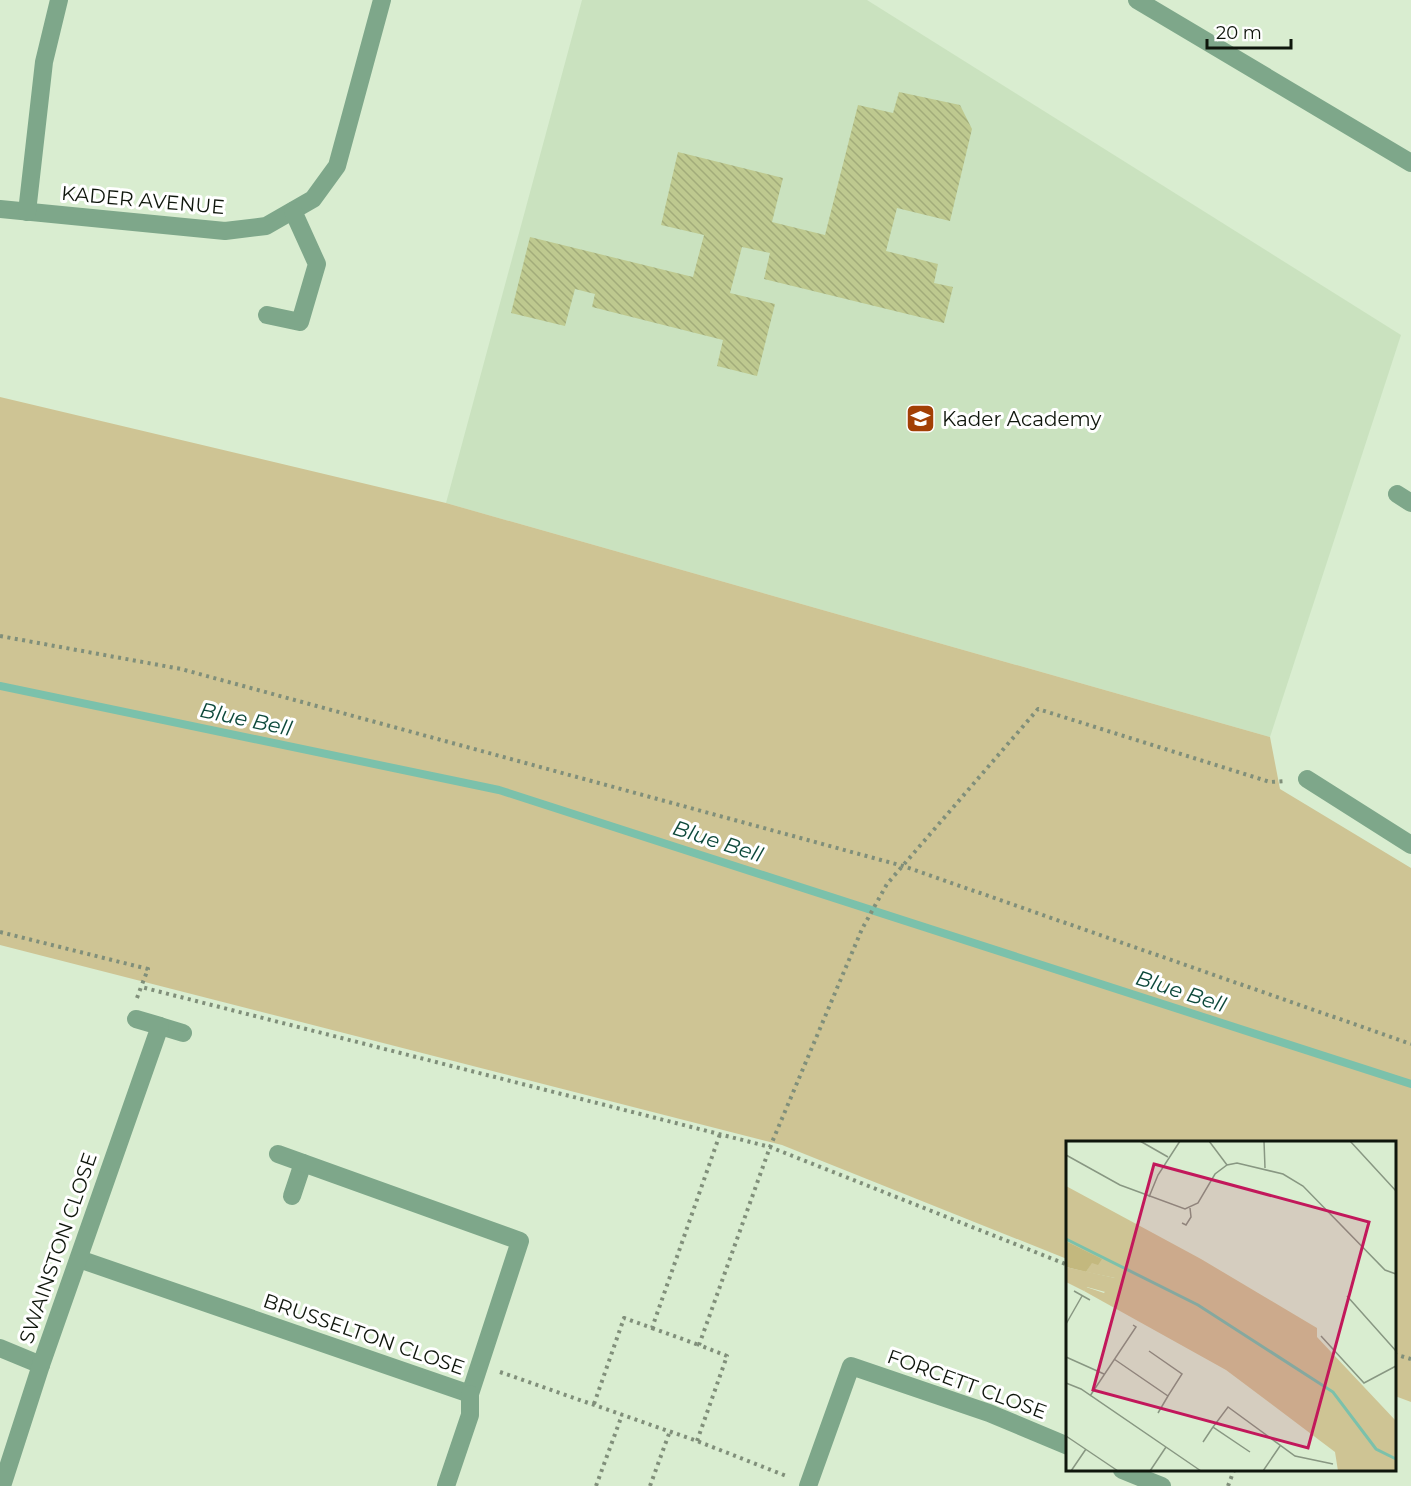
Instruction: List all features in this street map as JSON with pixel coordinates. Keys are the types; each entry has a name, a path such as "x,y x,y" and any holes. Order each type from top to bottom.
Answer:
{"street":[{"path":"27,213 44,62 59,0"},
{"name":"KADER AVENUE","path":"0,209 225,231 266,226 313,199 337,166 382,0"},
{"path":"1137,0 1411,163"},
{"path":"267,315 300,322 317,264 293,211"},
{"path":"1307,779 1411,845"},
{"path":"136,1019 183,1033"},
{"name":"SWAINSTON CLOSE","path":"2,1486 41,1365 160,1026"},
{"name":"BRUSSELTON CLOSE","path":"79,1259 470,1394 520,1242 278,1154"},
{"path":"292,1196 303,1163"},
{"path":"0,1348 41,1365"},
{"name":"FORCETT CLOSE","path":"808,1486 851,1366 989,1413 1066,1445"},
{"path":"446,1486 470,1415 470,1394"},
{"path":"1124,1471 1161,1486"}],"path":[{"path":"0,636 181,669 903,866 1411,1044"},
{"path":"699,1345 770,1147 862,928 887,884 1038,709 1270,782 1307,779"},
{"path":"0,932 148,969 130,1016 136,1019"},
{"path":"141,987 770,1147 1066,1264"},
{"path":"652,1328 720,1134"},
{"path":"594,1404 624,1318 652,1328 727,1356 697,1441"},
{"path":"1396,1354 1411,1359"},
{"path":"479,1365 670,1431 808,1486"},
{"path":"596,1486 622,1415"},
{"path":"650,1486 670,1431"},
{"path":"1228,1486 1234,1471"}],"shaded area":[{"name":"Kader Academy","path":"582,0 867,0 1401,335 1270,737 446,503"},
{"path":"0,397 446,503 1270,737 1280,789 1411,868 1411,1402 1396,1396 1396,1141 1066,1141 1066,1259 782,1145 0,945"}],"building":[{"path":"899,92 960,105 972,129 950,221 897,208 886,251 938,264 934,283 953,287 944,323 764,279 770,253 742,247 730,293 775,304 757,376 717,366 723,340 592,307 595,294 575,289 565,326 511,313 530,237 693,277 704,235 661,225 678,152 783,178 772,222 825,235 858,105 893,113"}],"waterway":[{"name":"Blue Bell","path":"0,686 499,790 1411,1084"}],"place":[{"name":"Kader Academy","path":"921,419"}]}
